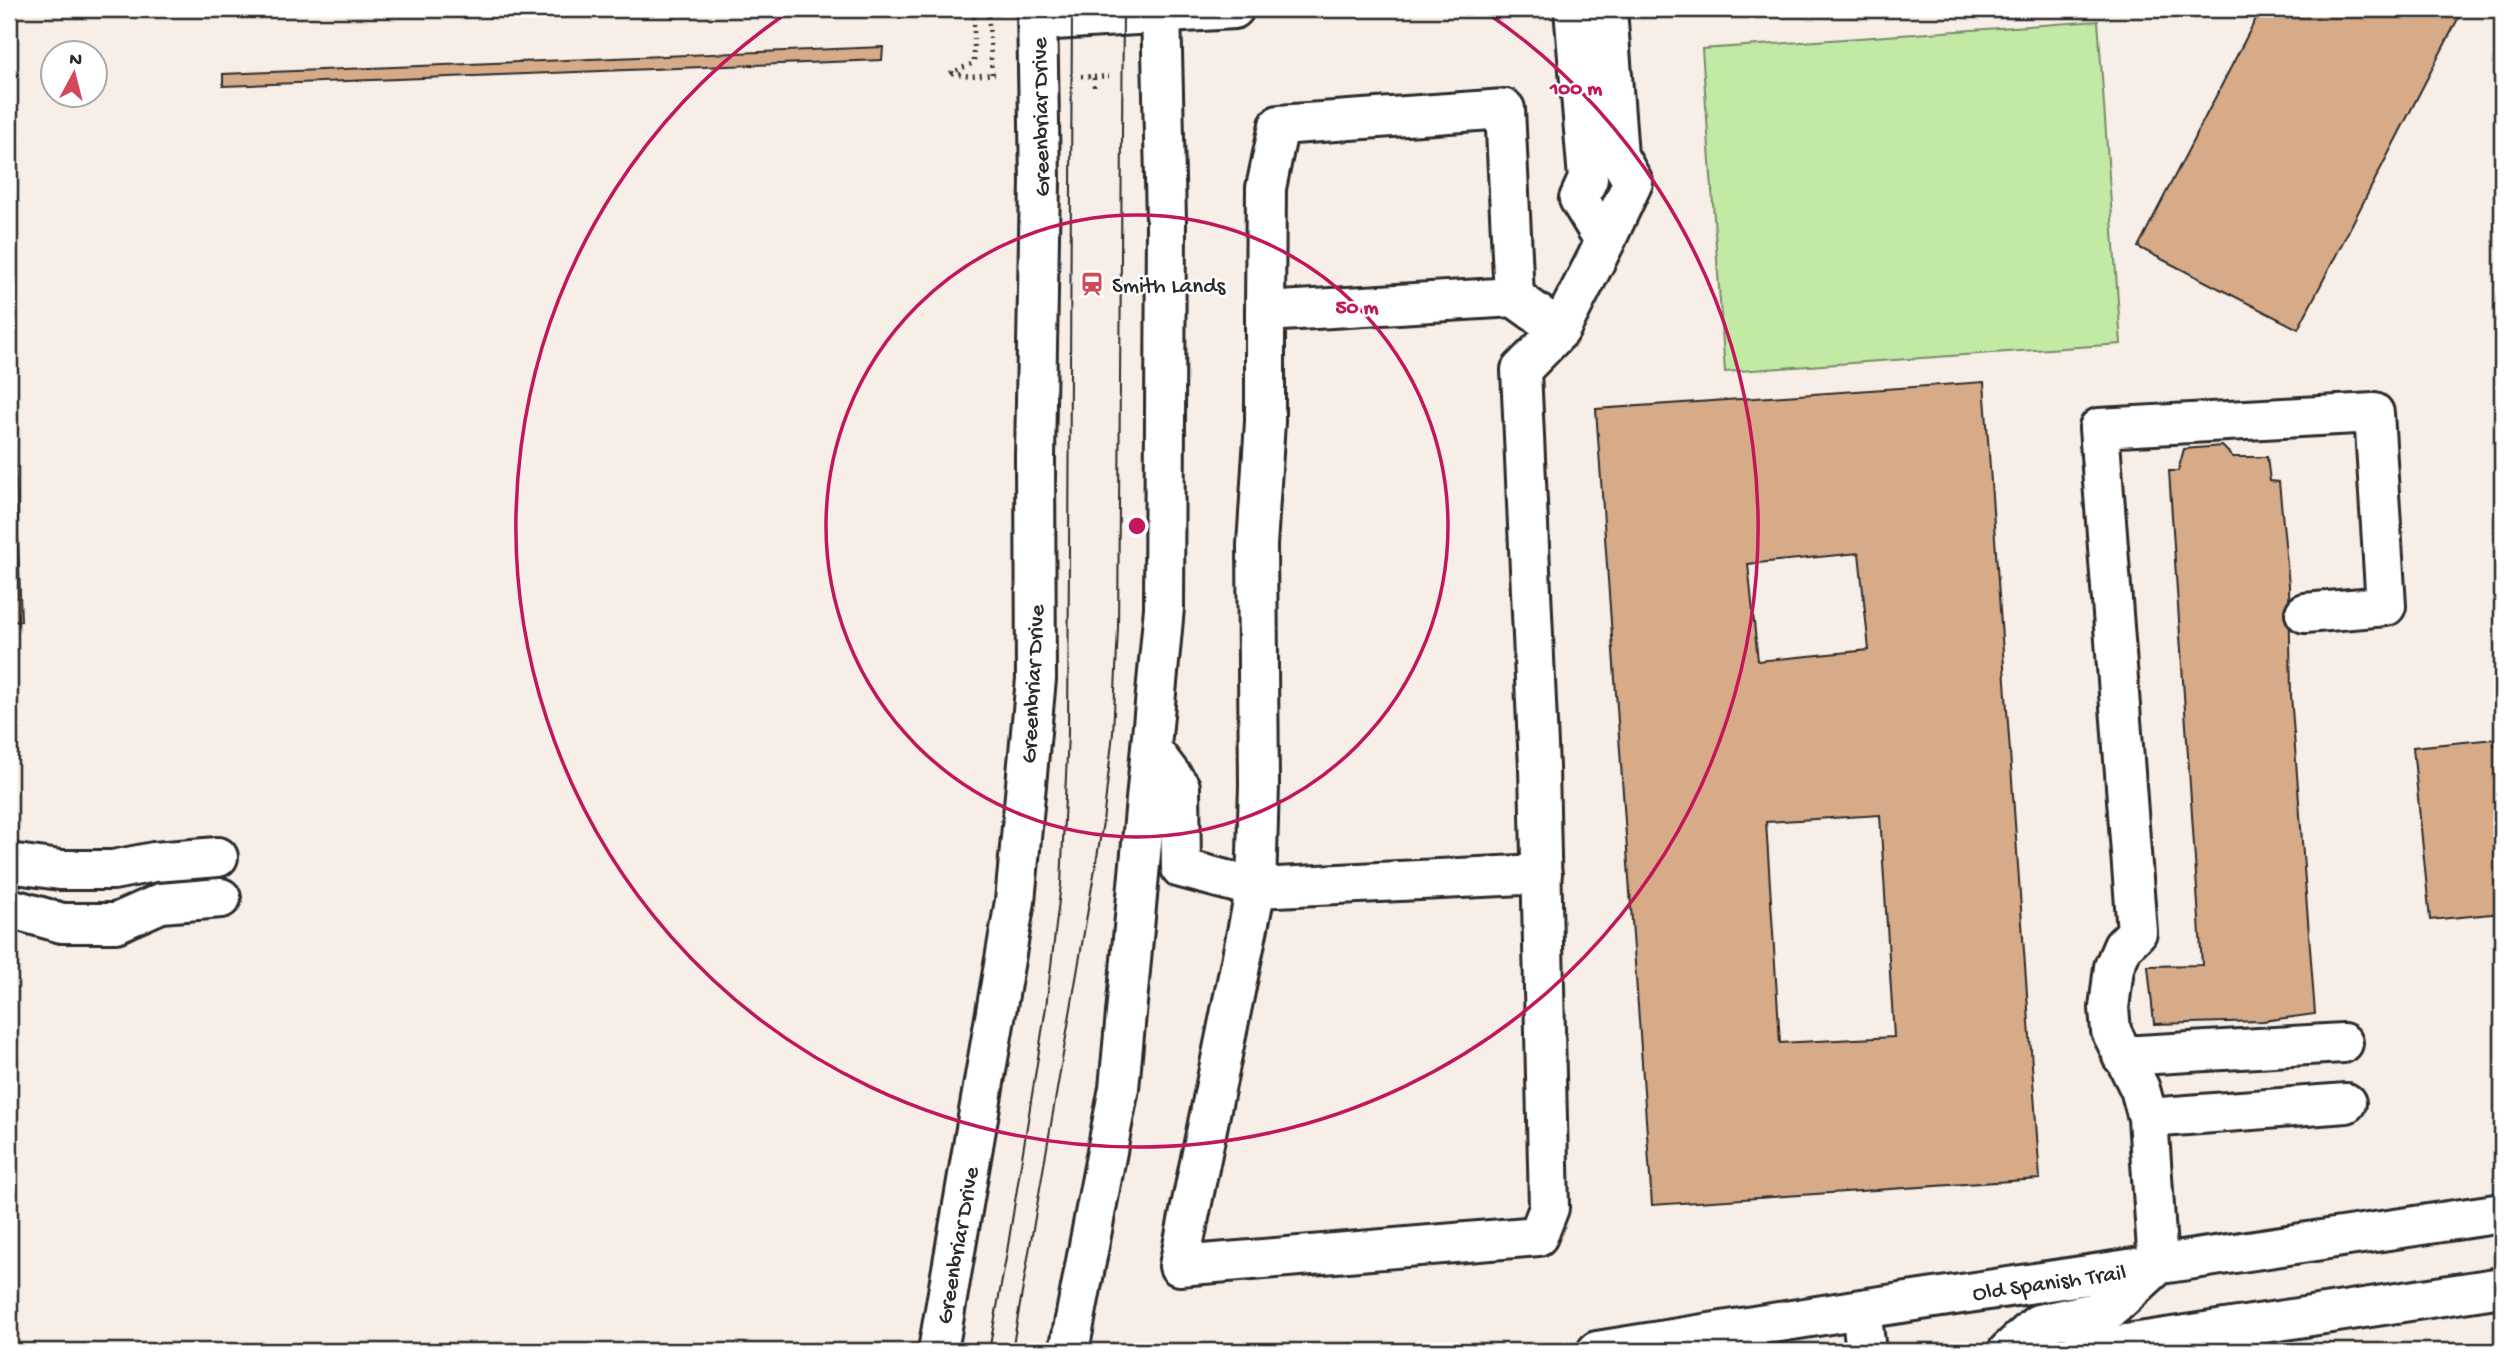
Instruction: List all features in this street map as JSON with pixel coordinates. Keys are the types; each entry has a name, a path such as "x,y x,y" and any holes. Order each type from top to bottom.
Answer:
{"main road":[{"path":"1037,15 1234,9"},
{"path":"1069,1351 1119,1088 1164,608 1166,221 1161,11"},
{"name":"Greenbriar Drive","path":"937,1351 1015,901 1036,679 1035,457 1040,181 1037,15"},
{"path":"1514,297 1505,109 1279,125 1266,188 1265,422 1257,545 1259,785 1256,888 1179,1266 1538,1236 1549,1208 1542,874 1521,370 1560,330 1633,182 1618,156 1591,22"},
{"path":"1591,22 1588,179 1579,199 1605,242"},
{"path":"1265,312 1514,297 1560,330"},
{"path":"2008,1351 2038,1324 2110,1309 2158,1265 2148,1118 2140,1089 2111,1031 2109,1008 2114,967 2123,946 2137,932 2099,428 2374,413 2386,606 2305,612"},
{"path":"1151,749 1180,787 1181,868 1256,888 1542,874"},
{"path":"10,862 58,846 111,846 154,862 218,857"},
{"path":"11,909 62,923 116,923 161,903 221,898"},
{"path":"2122,1056 2343,1043"},
{"path":"2148,1118 2346,1103"},
{"name":"Old Spanish Trail","path":"1597,1351 2502,1213"},
{"path":"2084,1351 2502,1287"},
{"path":"1861,1309 1866,1351"}],"path":[{"path":"974,9 974,63 950,73 971,76 990,74 988,9"},
{"path":"1081,76 1109,76"},
{"path":"1094,77 1094,91"}],"green space":[{"path":"2098,21 2121,344 1725,372 1702,49"}],"building":[{"path":"2261,9 2463,9 2298,329 2138,247"},
{"path":"883,47 882,60 223,86 223,74"},
{"path":"9,289 21,621 9,622"},
{"path":"1984,382 2040,1179 1652,1205 1596,409","holes":["1859,553 1869,650 1758,661 1748,564","1880,815 1894,1037 1780,1043 1766,822"]},
{"path":"2222,446 2233,457 2267,457 2270,481 2279,482 2289,585 2291,695 2315,1014 2263,1021 2154,1024 2148,966 2202,965 2169,471 2178,471 2184,449"},
{"path":"2494,739 2494,745 2502,745 2502,913 2430,920 2413,747"}],"tram line":[{"path":"989,1351 1046,1007 1061,884 1068,733 1072,9"},
{"path":"1012,1351 1103,822 1113,733 1118,628 1123,9"}],"place":[{"name":"Smith Lands","path":"1092,284"}]}
